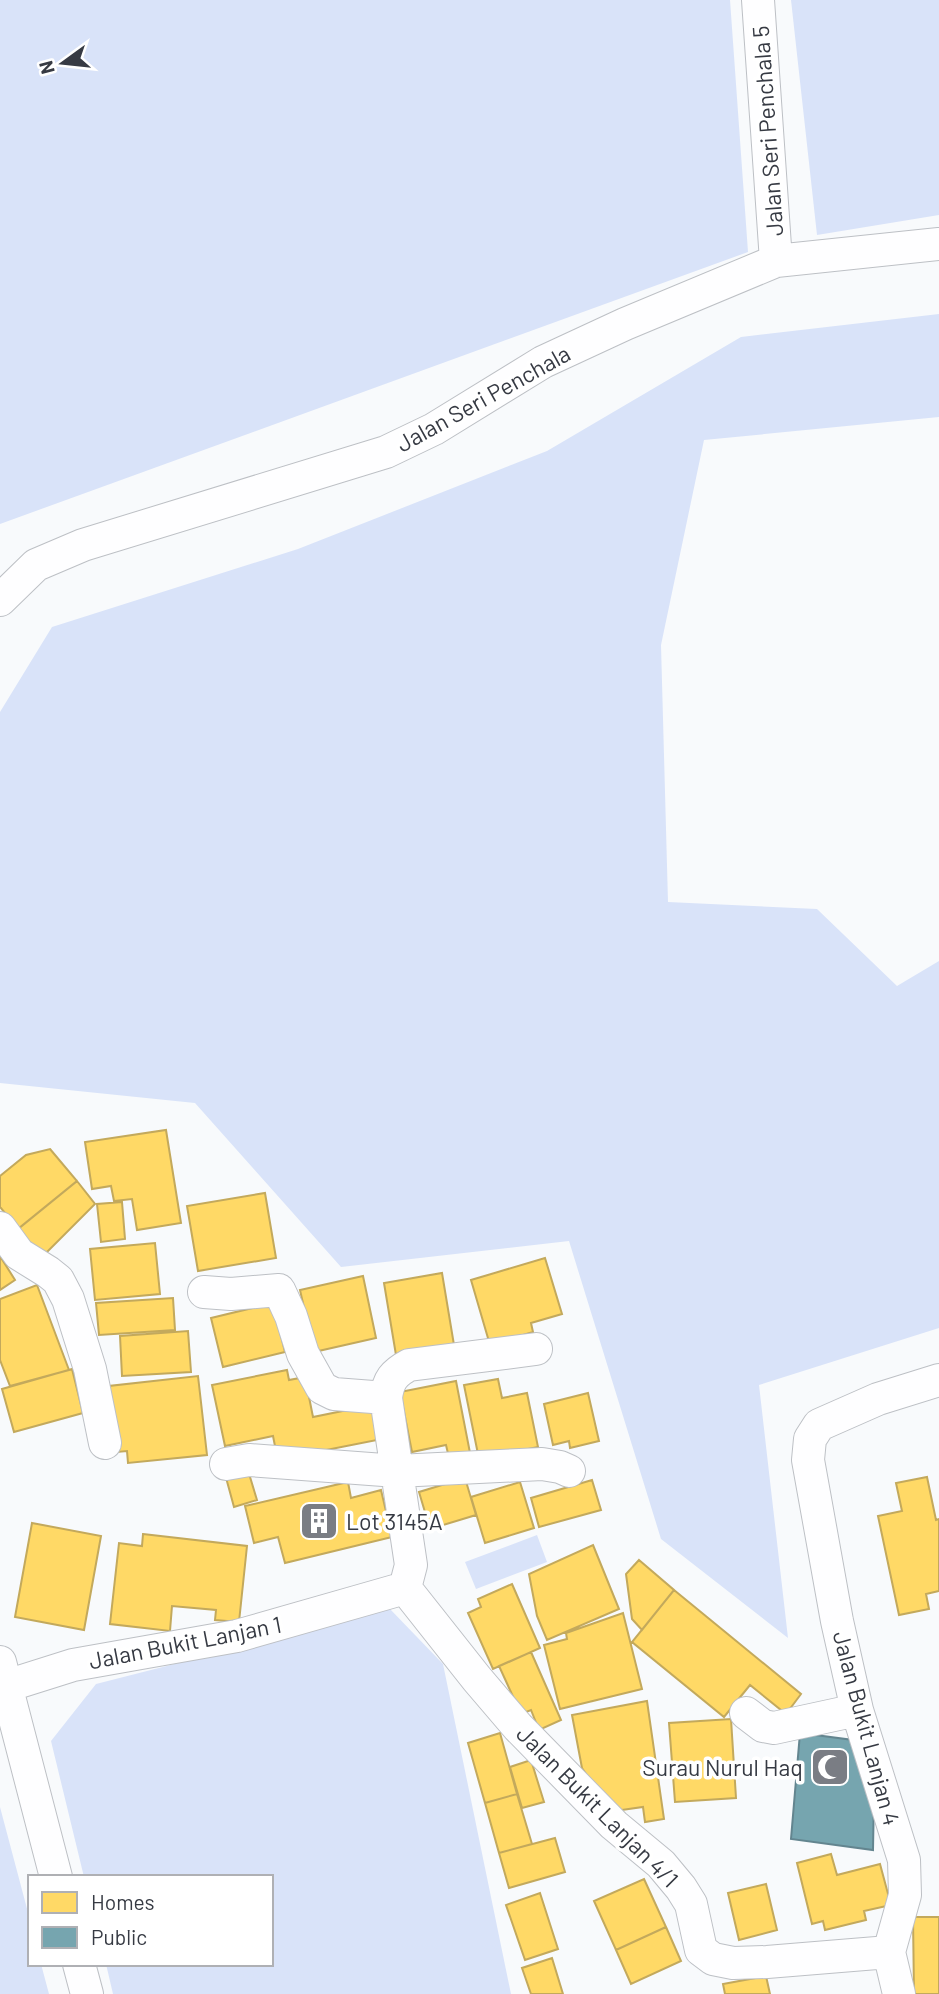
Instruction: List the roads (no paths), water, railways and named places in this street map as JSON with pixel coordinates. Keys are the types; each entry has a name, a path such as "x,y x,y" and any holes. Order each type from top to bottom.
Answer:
{"street":[{"name":"Jalan Seri Penchala 5","path":"758,0 776,261"},
{"name":"Jalan Seri Penchala","path":"0,600 36,565 83,545 386,452 434,429 543,362 625,324 776,261 939,244"},
{"path":"0,1228 19,1254 58,1280 68,1299 90,1370 105,1443"},
{"path":"204,1292 231,1294 279,1290 291,1315 303,1354 322,1388 334,1394 386,1398"},
{"path":"405,1588 411,1566 386,1398 393,1375 409,1365 536,1349"},
{"name":"Jalan Bukit Lanjan 4","path":"899,1994 889,1952 905,1895 904,1860 857,1710 837,1621 808,1460 810,1439 819,1425 878,1399 939,1380"},
{"path":"226,1464 249,1460 397,1471 542,1464 569,1471"},
{"name":"Jalan Bukit Lanjan 1","path":"2,1679 237,1636 405,1588"},
{"name":"Jalan Bukit Lanjan 4/1","path":"405,1588 517,1727 614,1825 668,1872 691,1903 701,1950 713,1959 733,1963 889,1952"},
{"path":"2,1679 55,1875"},
{"path":"746,1713 763,1726 774,1728 857,1710"},
{"path":"80,1966 87,1994"}],"place":[{"name":"Lot 3145A","path":"319,1521"},
{"name":"Surau Nurul Haq","path":"830,1767"}]}
